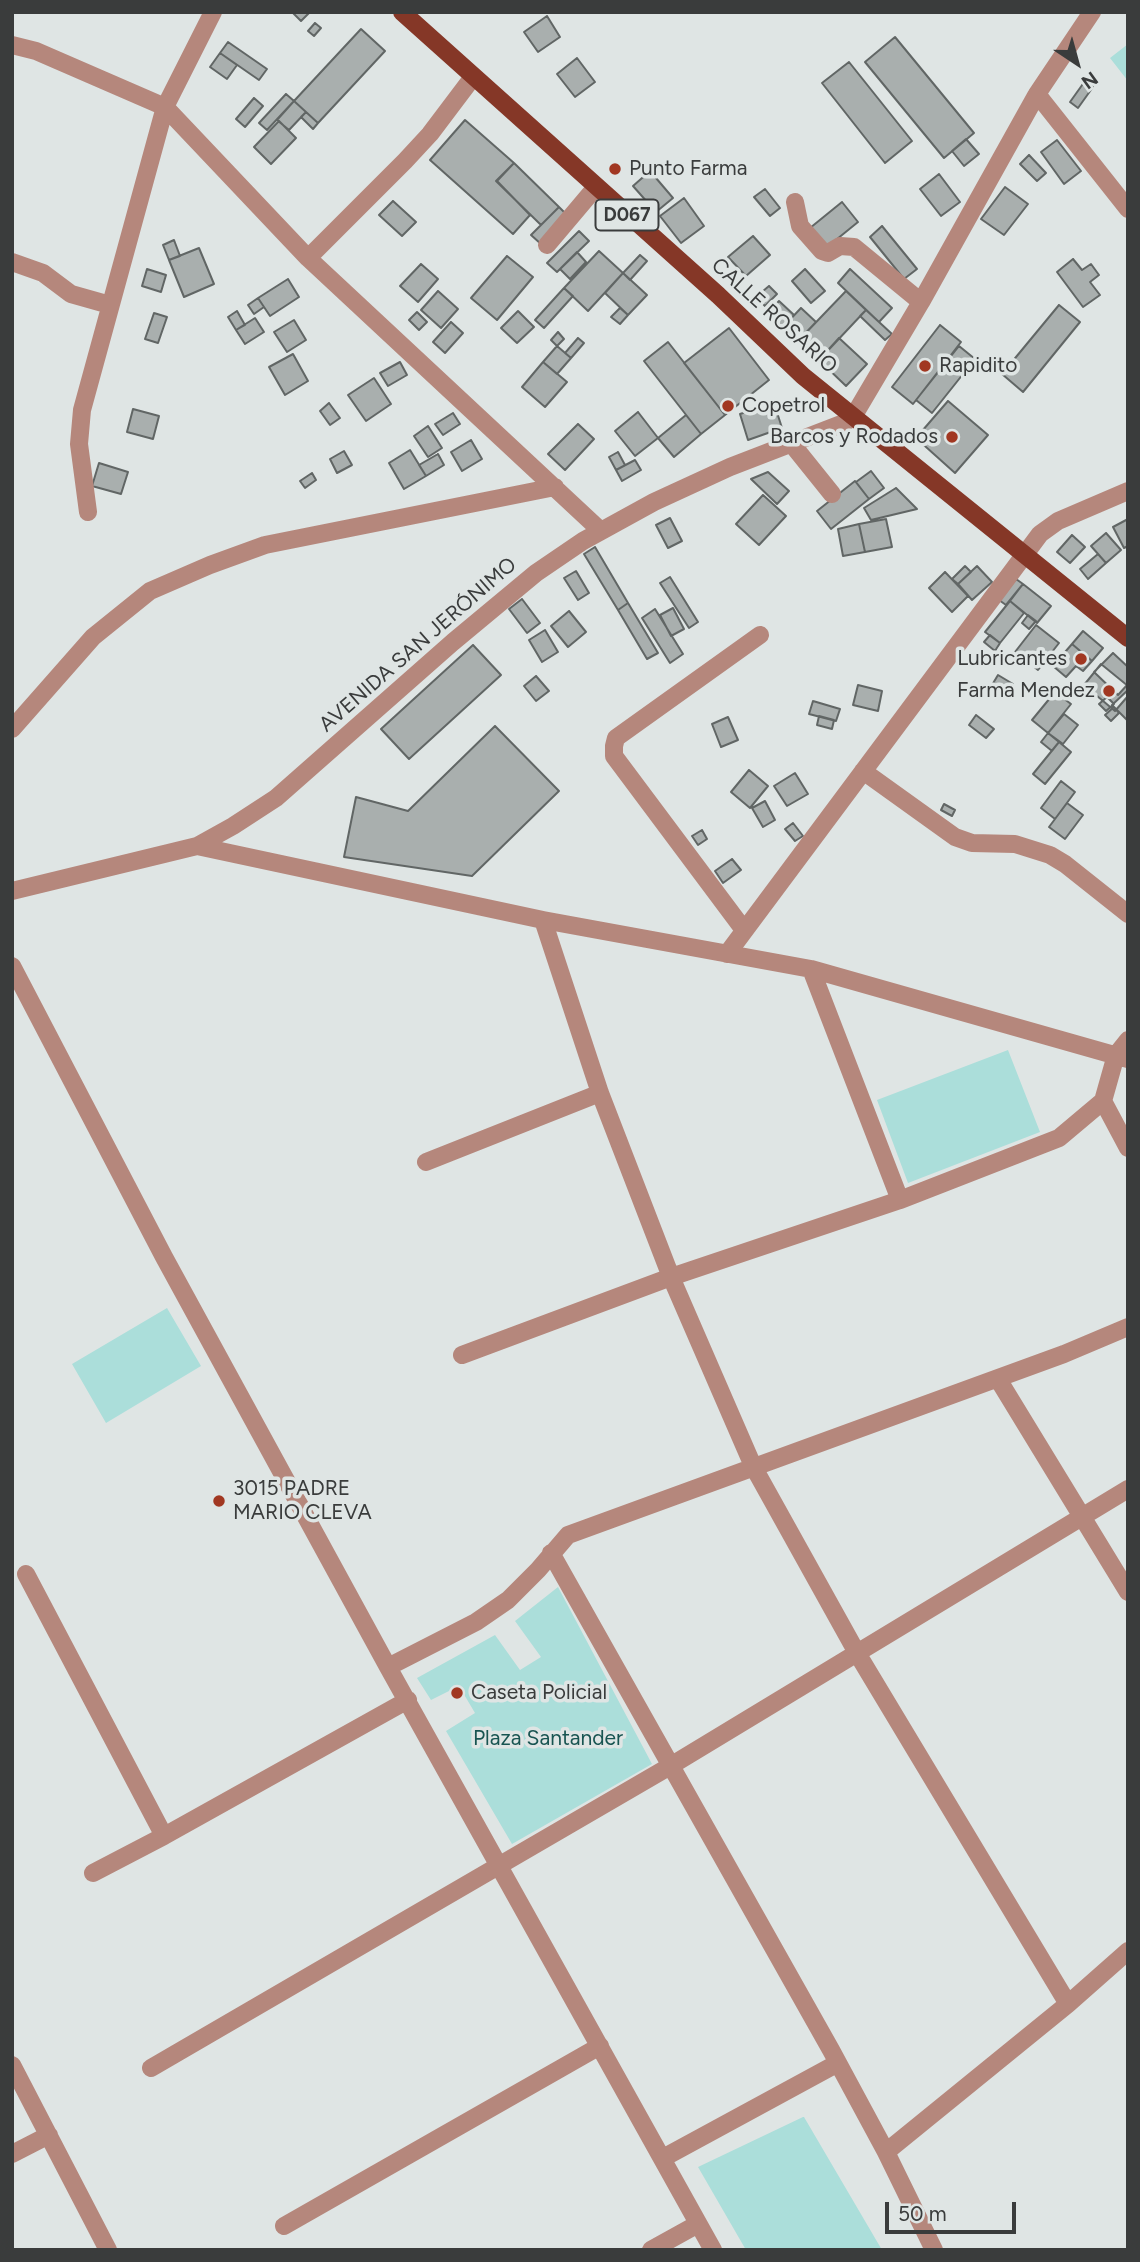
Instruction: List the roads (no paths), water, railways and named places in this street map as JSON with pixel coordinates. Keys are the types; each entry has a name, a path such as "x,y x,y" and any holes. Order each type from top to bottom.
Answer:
{"main road":[{"name":"CALLE ROSARIO","path":"408,14 473,77 718,295 803,376 1128,638"}],"street":[{"path":"89,512 79,444 82,410 165,107 213,12"},
{"path":"853,417 921,302 1037,94 1092,12"},
{"path":"12,45 36,51 165,107 308,258 601,531"},
{"path":"308,258 430,134 473,77"},
{"path":"1037,94 1128,209"},
{"path":"547,245 596,187"},
{"path":"795,202 800,226 822,251 828,253 840,246 854,247 921,302"},
{"path":"12,262 43,273 71,294 110,305"},
{"name":"AVENIDA SAN JERÓNIMO","path":"12,891 197,846 233,826 276,798 443,650 536,573 601,531 654,502 730,467 853,417"},
{"path":"791,443 832,494"},
{"path":"12,729 93,637 150,591 264,545 555,487"},
{"path":"727,954 1040,534 1058,521 1128,491"},
{"path":"744,930 614,756 614,746 616,738 760,635"},
{"path":"863,771 955,836 972,844 1015,844 1050,855 1128,914"},
{"path":"197,846 543,920 811,969 1122,1057"},
{"path":"543,920 600,1093 671,1277 753,1466 857,1653 1068,2004"},
{"path":"12,966 164,1257 388,1667 713,2250"},
{"path":"811,969 900,1200"},
{"path":"462,1355 671,1277 900,1200 1059,1138 1103,1101 1128,1040"},
{"path":"426,1162 600,1093"},
{"path":"1103,1101 1128,1148"},
{"path":"388,1667 476,1622 508,1600 568,1535 1064,1354 1128,1327"},
{"path":"999,1378 1128,1592"},
{"path":"151,2068 672,1765 1128,1489"},
{"path":"551,1553 838,2063 934,2250"},
{"path":"26,1574 164,1836"},
{"path":"93,1873 408,1700"},
{"path":"886,2152 1068,2004 1128,1951"},
{"path":"284,2226 600,2046"},
{"path":"663,2158 838,2063"},
{"path":"12,2065 108,2250"},
{"path":"12,2154 49,2135"},
{"path":"651,2250 698,2224"}],"place":[{"name":"Punto Farma","path":"615,169"},
{"name":"Rapidito","path":"925,366"},
{"name":"Copetrol","path":"728,406"},
{"name":"Barcos y Rodados","path":"952,437"},
{"name":"Lubricantes","path":"1081,659"},
{"name":"Farma Mendez","path":"1109,691"},
{"name":"3015 PADRE MARIO CLEVA","path":"219,1501"},
{"name":"Caseta Policial","path":"457,1693"}],"park label":[{"name":"Plaza Santander","path":"548,1739"}]}
